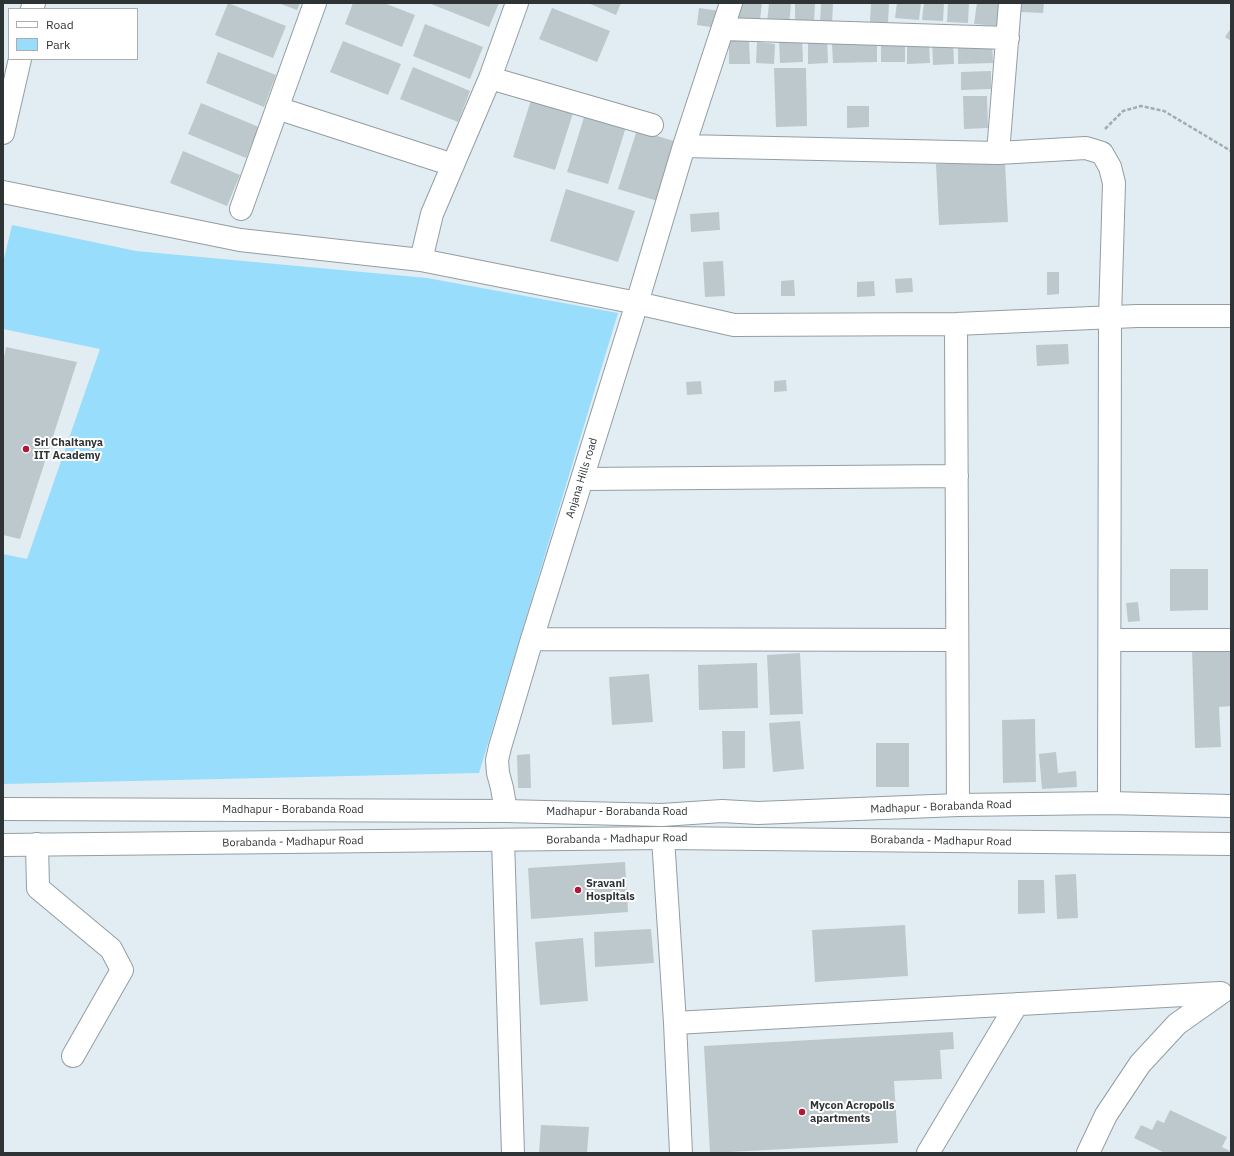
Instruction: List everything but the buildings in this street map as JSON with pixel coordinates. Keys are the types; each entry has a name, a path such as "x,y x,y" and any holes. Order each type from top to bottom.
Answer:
{"street":[{"path":"241,209 315,3"},
{"path":"421,260 432,214 490,78 517,3"},
{"name":"Anjana Hills road","path":"506,811 498,773 497,760 500,747 684,146 731,3"},
{"path":"998,153 1010,3"},
{"path":"722,29 1008,38"},
{"path":"3,132 20,60"},
{"path":"490,78 652,125"},
{"path":"277,108 453,165"},
{"path":"684,146 998,153 1086,148 1102,153 1110,167 1114,183 1110,317 1109,803"},
{"path":"3,192 240,240 421,260 637,303 734,325 956,324 1110,317 1231,316"},
{"path":"956,324 958,805"},
{"path":"582,479 957,476"},
{"path":"532,639 957,640"},
{"path":"1110,640 1231,640"},
{"name":"Madhapur - Borabanda Road","path":"3,809 506,811 662,815 722,811 758,813 958,805 1109,803 1231,806"},
{"path":"663,838 675,1023 681,1153"},
{"name":"Borabanda - Madhapur Road","path":"3,845 663,838 1231,844"},
{"path":"503,840 513,1153"},
{"path":"37,844 38,888 111,949 122,970 73,1056"},
{"path":"675,1023 1017,1004 1226,989"},
{"path":"1088,1153 1106,1115 1140,1064 1177,1024 1226,989"},
{"path":"928,1153 1017,1004"}],"path":[{"path":"1086,148 1124,111 1141,106 1164,111 1231,151"}],"green space":[{"path":"12,225 136,251 427,278 618,313 479,773 3,784 3,554 27,559 100,349 3,329 3,263"}],"place":[{"name":"Sri Chaitanya IIT Academy","path":"26,449"},
{"name":"Sravani Hospitals","path":"578,890"},
{"name":"Mycon Acropolis apartments","path":"802,1112"}]}
